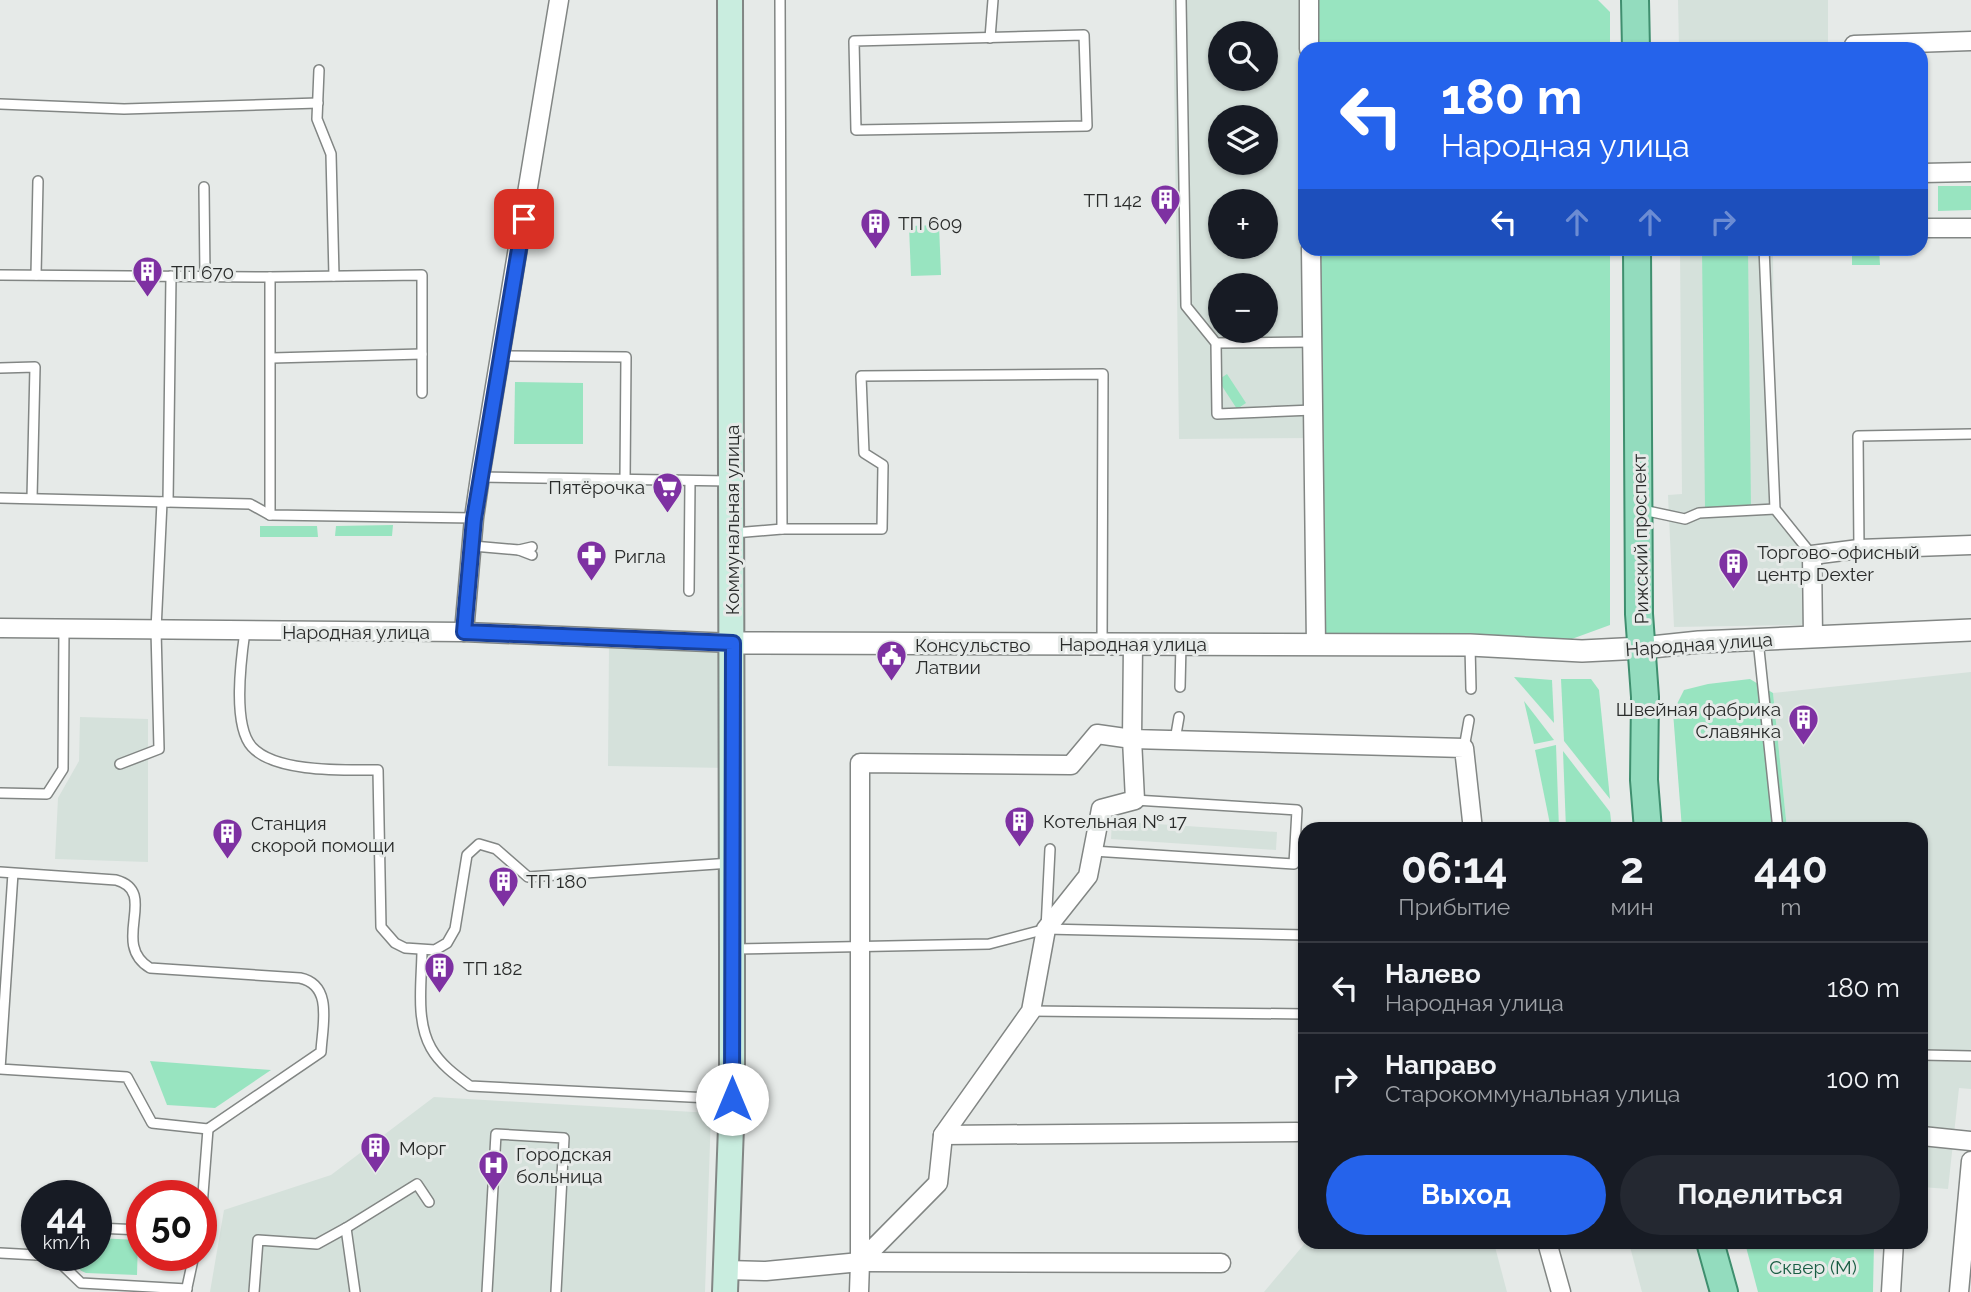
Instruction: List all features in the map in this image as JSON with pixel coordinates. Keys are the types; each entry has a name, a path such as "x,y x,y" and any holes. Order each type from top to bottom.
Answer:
{"main road":[{"name":"Коммунальная улица","path":"725,1281 732,1099 733,862 730,0"},
{"path":"1635,0 1636,42"},
{"name":"Рижский проспект","path":"1637,256 1639,614 1645,697 1644,780 1647,822"},
{"path":"1712,1249 1724,1292"}],"street":[{"path":"464,632 480,477 559,0"},
{"path":"1309,0 1309,42"},
{"path":"1928,42 1971,41"},
{"path":"1928,173 1971,172"},
{"path":"1928,228 1971,228"},
{"path":"1311,256 1316,645"},
{"path":"1813,636 1812,555 1859,549 1971,545"},
{"name":"Народная улица","path":"0,628 464,632 733,643 1470,645 1582,651 1699,642 1971,630"},
{"path":"860,1262 938,1183 943,1135 1031,1012 1046,929 1088,876 1101,809 1135,800 1132,739 1133,645"},
{"path":"859,1292 860,763 1070,765 1097,734 1132,739 1464,748 1473,822"},
{"path":"943,1135 1297,1132"},
{"path":"1928,1137 1971,1141"},
{"path":"1959,1292 1971,1161"},
{"path":"1549,1249 1561,1292"},
{"path":"1891,1292 1894,1249"},
{"path":"725,1281 766,1271 860,1262 1221,1263"}],"lane":[{"path":"780,0 782,529"},
{"path":"990,38 993,0"},
{"path":"1181,0 1186,51 1186,306 1208,333"},
{"path":"1084,35 1087,126 856,130 854,41 990,38 1084,35"},
{"path":"319,70 317,119 331,154 334,276"},
{"path":"0,104 124,108 318,103"},
{"path":"36,275 38,181"},
{"path":"204,187 205,276"},
{"path":"1764,256 1775,509 1812,555"},
{"path":"0,275 422,275 422,393"},
{"path":"120,764 159,749 156,631 165,502 171,276"},
{"path":"270,276 270,515"},
{"path":"1278,342 1312,342"},
{"path":"1216,343 1217,414 1313,410"},
{"path":"272,358 422,354"},
{"path":"501,356 626,357 625,480"},
{"path":"0,368 35,367 32,498"},
{"path":"732,533 782,529 882,529 883,466 864,453 861,376 1103,374 1102,644"},
{"path":"1859,549 1858,436 1971,434"},
{"path":"480,477 732,481"},
{"path":"689,591 690,481"},
{"path":"0,498 250,504 270,515 474,519"},
{"path":"1639,509 1685,519 1699,513 1775,509"},
{"path":"472,546 532,551"},
{"path":"0,793 47,794 63,769 64,629"},
{"path":"245,631 240,662 241,722 253,747 295,767 378,771 381,927 395,943 405,948 435,950 447,943 455,929 467,855 479,844 496,849 528,877 733,862"},
{"path":"1758,640 1777,822"},
{"path":"1180,687 1181,644"},
{"path":"1470,645 1471,690"},
{"path":"1175,740 1179,717"},
{"path":"1464,748 1469,720"},
{"path":"1093,851 1294,864 1297,810 1135,800"},
{"path":"1046,929 1050,849"},
{"path":"0,872 116,880 126,884 135,897 132,948 139,960 150,968 300,978 311,982 320,990 324,1002 321,1052 208,1129 152,1123 127,1077 0,1069 13,873"},
{"path":"732,949 989,944 1046,929 1298,935"},
{"path":"422,950 422,1015 430,1046 446,1068 470,1086 732,1099"},
{"path":"1031,1012 1298,1014"},
{"path":"1928,1055 1971,1056"},
{"path":"205,1180 208,1129"},
{"path":"486,1292 496,1134 564,1138 556,1292"},
{"path":"254,1292 258,1240 317,1244 417,1184 429,1202"},
{"path":"346,1228 355,1292"},
{"path":"0,1253 21,1254"},
{"path":"69,1271 81,1283 187,1290 191,1271"}],"shaded area":[{"path":"1173,0 1313,0 1307,42 1298,42 1298,256 1307,256 1318,438 1179,439"},
{"path":"1678,0 1828,0 1828,42 1679,42"},
{"path":"1680,256 1773,256 1775,517 1809,557 1809,619 1801,625 1674,627 1668,495 1682,494"},
{"path":"609,645 728,647 728,768 608,766"},
{"path":"1971,672 1971,1089 1959,1088 1948,1189 1928,1187 1928,822 1786,822 1773,693"},
{"path":"80,717 148,719 148,862 55,859 58,798 79,761"},
{"path":"1112,821 1277,832 1276,850 1111,839"},
{"name":"Городская больница","path":"434,1097 711,1113 705,1292 210,1292 214,1271 217,1271 217,1251 224,1210 331,1175"},
{"path":"1300,1249 1496,1249 1507,1292 1264,1292"},
{"path":"1631,1249 1698,1249 1709,1292 1642,1292"}],"green space":[{"path":"1313,0 1598,0 1610,12 1610,42 1314,42"},
{"path":"1938,186 1971,186 1971,210 1938,211"},
{"path":"939,225 941,275 911,276 909,226"},
{"path":"1316,256 1610,256 1610,625 1569,640 1320,633"},
{"path":"1702,256 1748,256 1751,508 1705,508"},
{"path":"1852,256 1879,256 1880,265 1852,265"},
{"path":"1227,374 1246,403 1237,409 1218,380"},
{"path":"515,382 583,383 583,444 514,444"},
{"path":"393,525 392,536 335,536 336,526"},
{"path":"260,526 317,526 318,537 260,537"},
{"path":"1514,677 1552,680 1554,723"},
{"path":"1561,679 1591,679 1599,690 1610,799 1564,741"},
{"path":"1750,679 1773,693 1786,822 1681,822 1673,712 1684,690"},
{"path":"1524,701 1554,740 1534,744"},
{"path":"1556,745 1559,822 1550,822 1535,750"},
{"path":"1563,751 1610,812 1611,822 1566,822"},
{"path":"150,1061 271,1070 215,1108 167,1105"},
{"path":"112,1239 126,1239 126,1271 137,1271 137,1275 83,1271 112,1271"},
{"name":"Сквер (М)","path":"1747,1249 1874,1249 1873,1292 1758,1292"}],"place":[{"name":"ТП 142","path":"1165,227"},
{"name":"ТП 609","path":"875,250"},
{"name":"ТП 670","path":"148,299"},
{"name":"Пятёрочка","path":"668,514"},
{"name":"Ригла","path":"591,583"},
{"name":"Торгово-офисный центр Dexter","path":"1734,590"},
{"name":"Консульство Латвии","path":"892,683"},
{"name":"Швейная фабрика Славянка","path":"1804,747"},
{"name":"Котельная № 17","path":"1020,848"},
{"name":"Станция скорой помощи","path":"228,861"},
{"name":"ТП 180","path":"503,908"},
{"name":"ТП 182","path":"440,995"},
{"name":"Морг","path":"376,1175"},
{"name":"Городская больница","path":"493,1192"}],"route":[{"path":"524,219 480,477 464,632 733,643 732,1099"}]}
